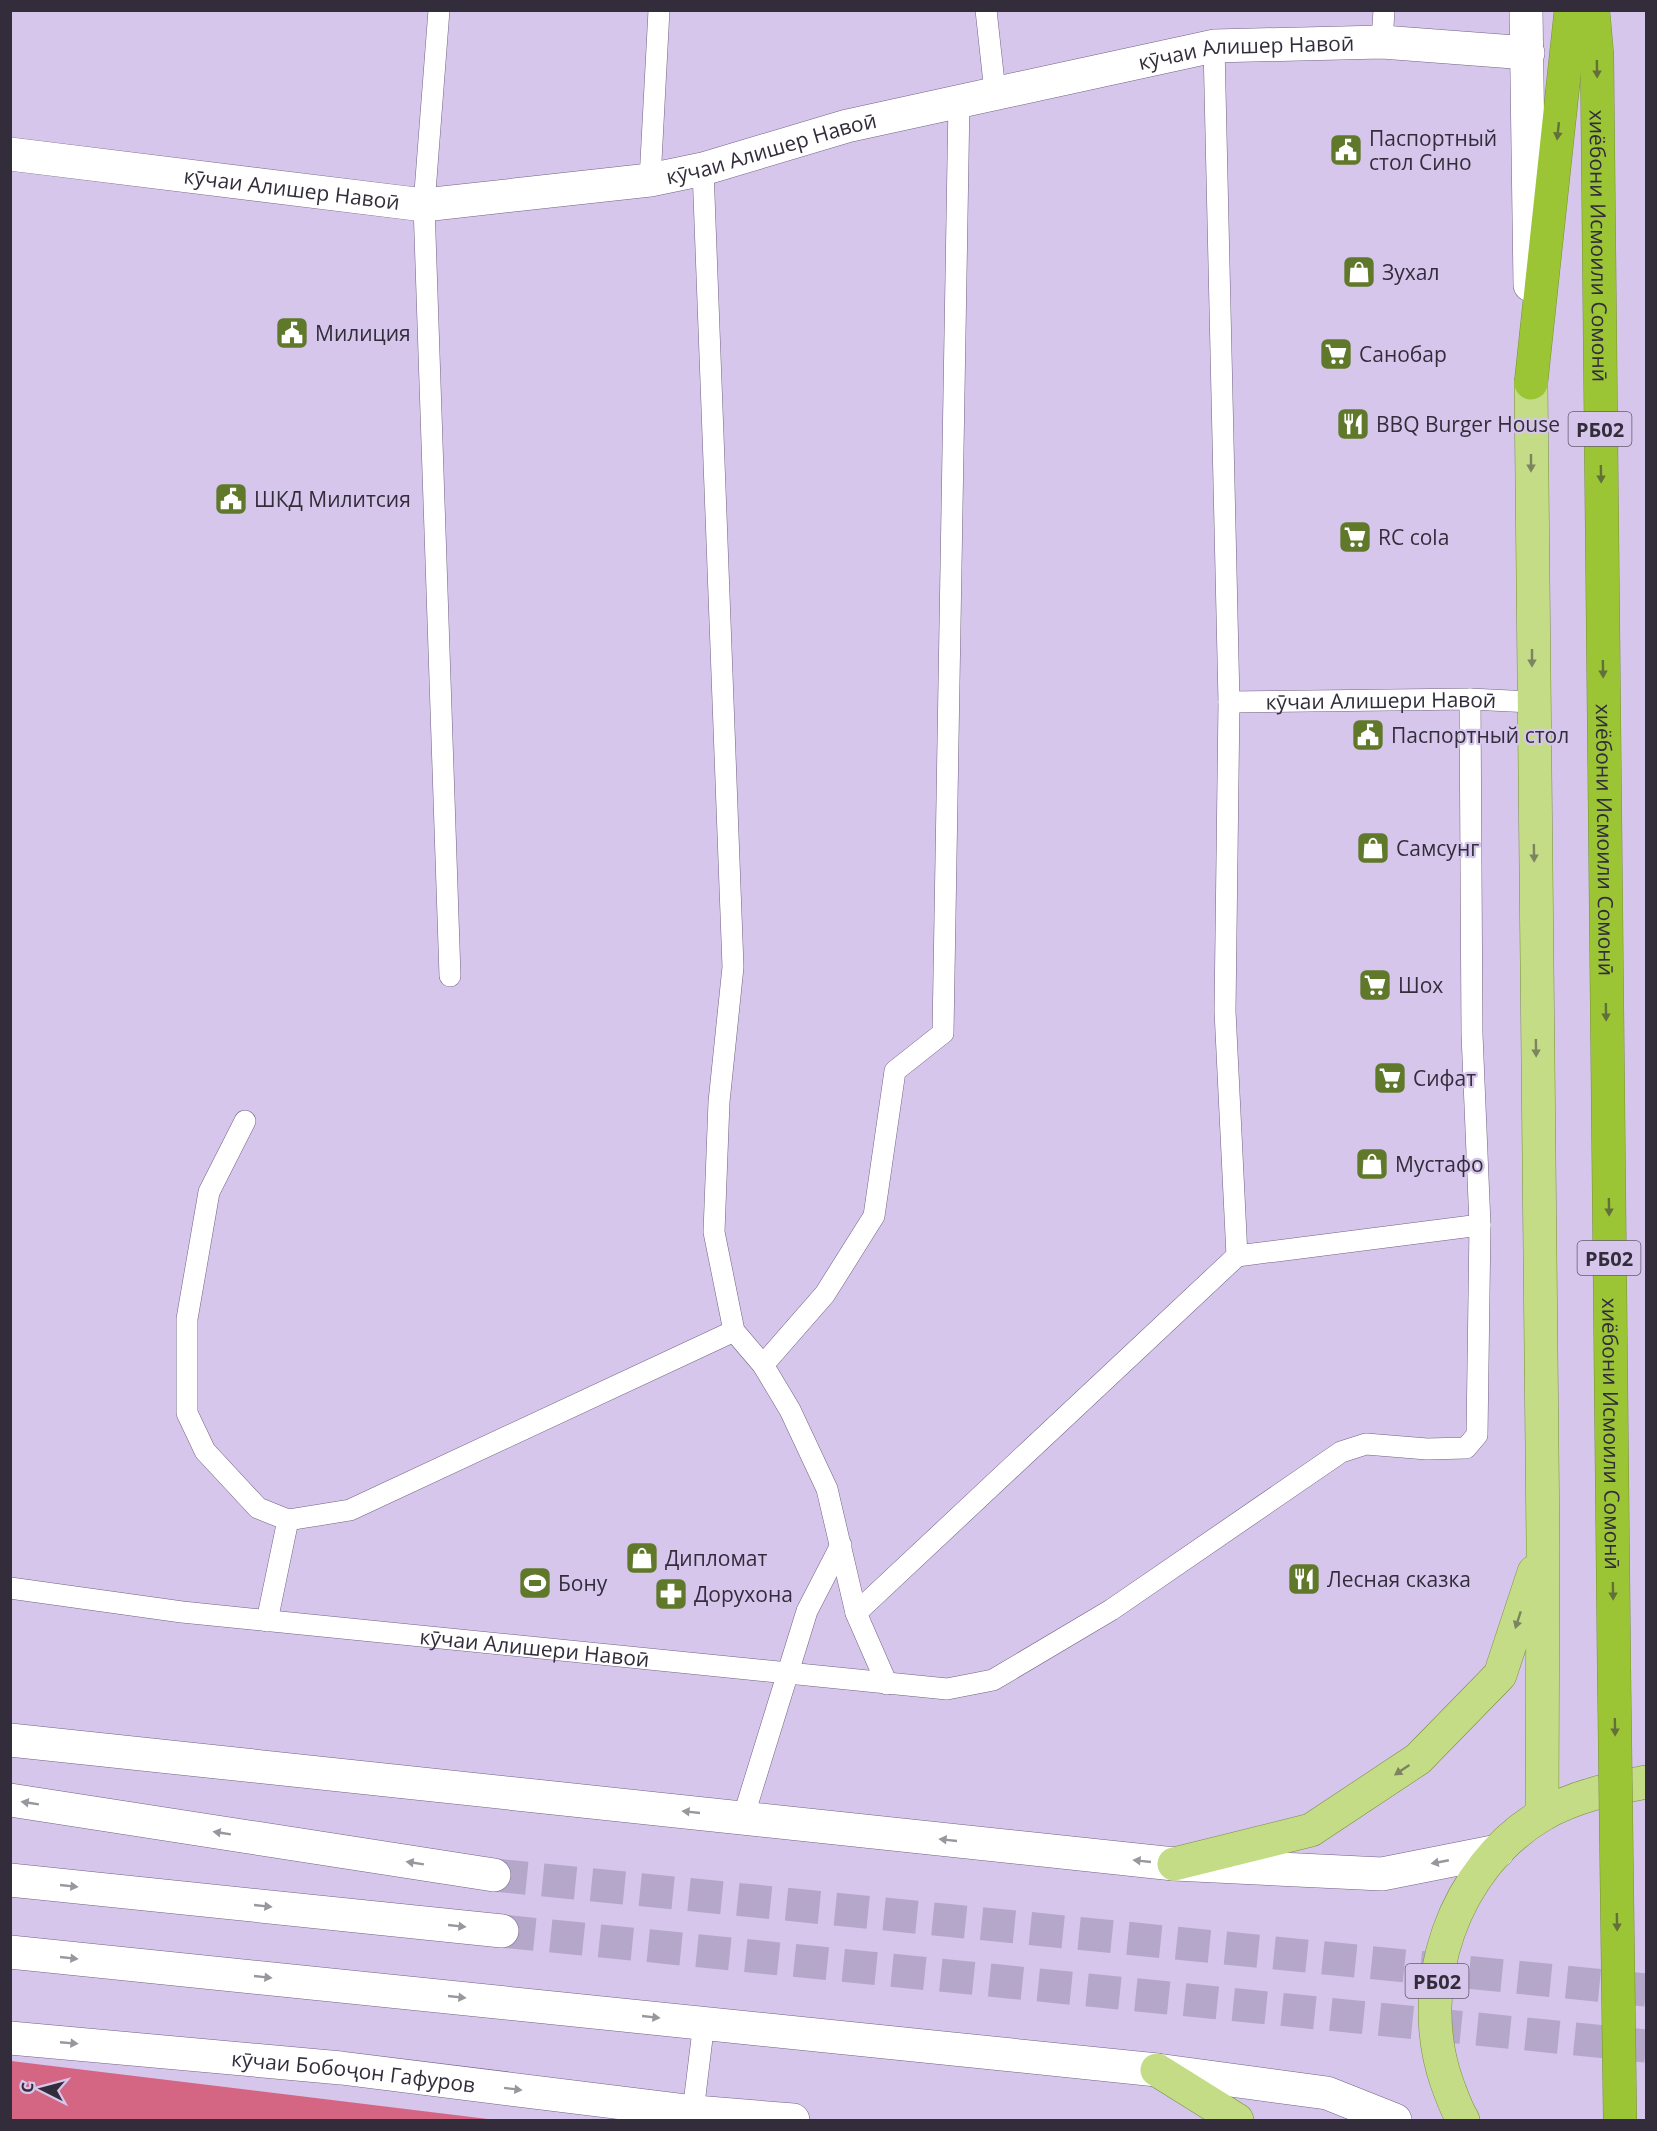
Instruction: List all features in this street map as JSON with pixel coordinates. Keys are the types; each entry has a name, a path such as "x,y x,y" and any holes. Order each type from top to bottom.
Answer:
{"highway":[{"path":"1531,383 1571,10"},
{"name":"хиёбони Исмоили Сомонӣ","path":"1593,10 1597,91 1620,2121"}],"main road":[{"path":"1526,10 1543,1544 1542,1815"},
{"name":"кӯчаи Алишер Навоӣ","path":"10,154 424,205 650,180 703,169 847,126 1214,46 1383,26 1528,53"},
{"path":"1174,1864 1311,1830 1418,1758 1500,1675 1543,1544"},
{"path":"10,1740 1174,1864 1382,1874 1498,1851"},
{"name":"РБ02","path":"1463,2121 1439,2059 1434,2003 1442,1948 1464,1896 1498,1851 1542,1815 1594,1792 1647,1782"},
{"path":"10,1800 494,1875"},
{"path":"10,1880 502,1931"},
{"path":"10,1952 1157,2070 1327,2093 1395,2121"},
{"name":"кӯчаи Бобоҷон Гафуров","path":"10,2038 341,2068 693,2116 793,2121"},
{"path":"1157,2070 1238,2121"}],"lane":[{"path":"439,10 424,205 450,976"},
{"path":"650,180 659,10"},
{"path":"986,10 995,92"},
{"path":"1214,46 1229,702 1225,1011 1238,1256"},
{"path":"763,1365 825,1294 874,1216 895,1071 943,1033 959,101"},
{"path":"703,169 733,967 719,1102 714,1232 734,1331 763,1365 790,1410 826,1489 856,1613 887,1684"},
{"path":"856,1613 1238,1256 1480,1225 1472,1034 1470,699"},
{"name":"кӯчаи Алишери Навоӣ","path":"1229,702 1470,699 1533,702"},
{"path":"245,1121 209,1192 187,1319 187,1413 205,1451 258,1508 288,1520 350,1510 734,1331"},
{"name":"кӯчаи Алишери Навоӣ","path":"10,1588 182,1612 887,1684 947,1689 993,1680 1111,1610 1341,1452 1366,1444 1427,1449 1466,1448 1477,1434 1480,1225"},
{"path":"267,1620 288,1520"},
{"path":"743,1818 807,1611 841,1545"},
{"path":"693,2116 704,2022"}],"shaded area":[{"path":"11,2061 496,2120 11,2120"}],"tunnel":[{"path":"494,1875 1646,1990"},
{"path":"502,1931 1646,2046"}],"place":[{"name":"Паспортный стол Сино","path":"1346,150"},
{"name":"Зухал","path":"1359,272"},
{"name":"Милиция","path":"292,333"},
{"name":"Санобар","path":"1336,354"},
{"name":"BBQ Burger House","path":"1353,424"},
{"name":"ШКД Милитсия","path":"231,499"},
{"name":"RC cola","path":"1355,537"},
{"name":"Паспортный стол","path":"1368,735"},
{"name":"Самсунг","path":"1373,848"},
{"name":"Шох","path":"1375,985"},
{"name":"Сифат","path":"1390,1078"},
{"name":"Мустафо","path":"1372,1164"},
{"name":"Дипломат","path":"642,1558"},
{"name":"Лесная сказка","path":"1304,1579"},
{"name":"Бону","path":"535,1583"},
{"name":"Дорухона","path":"671,1594"}]}
